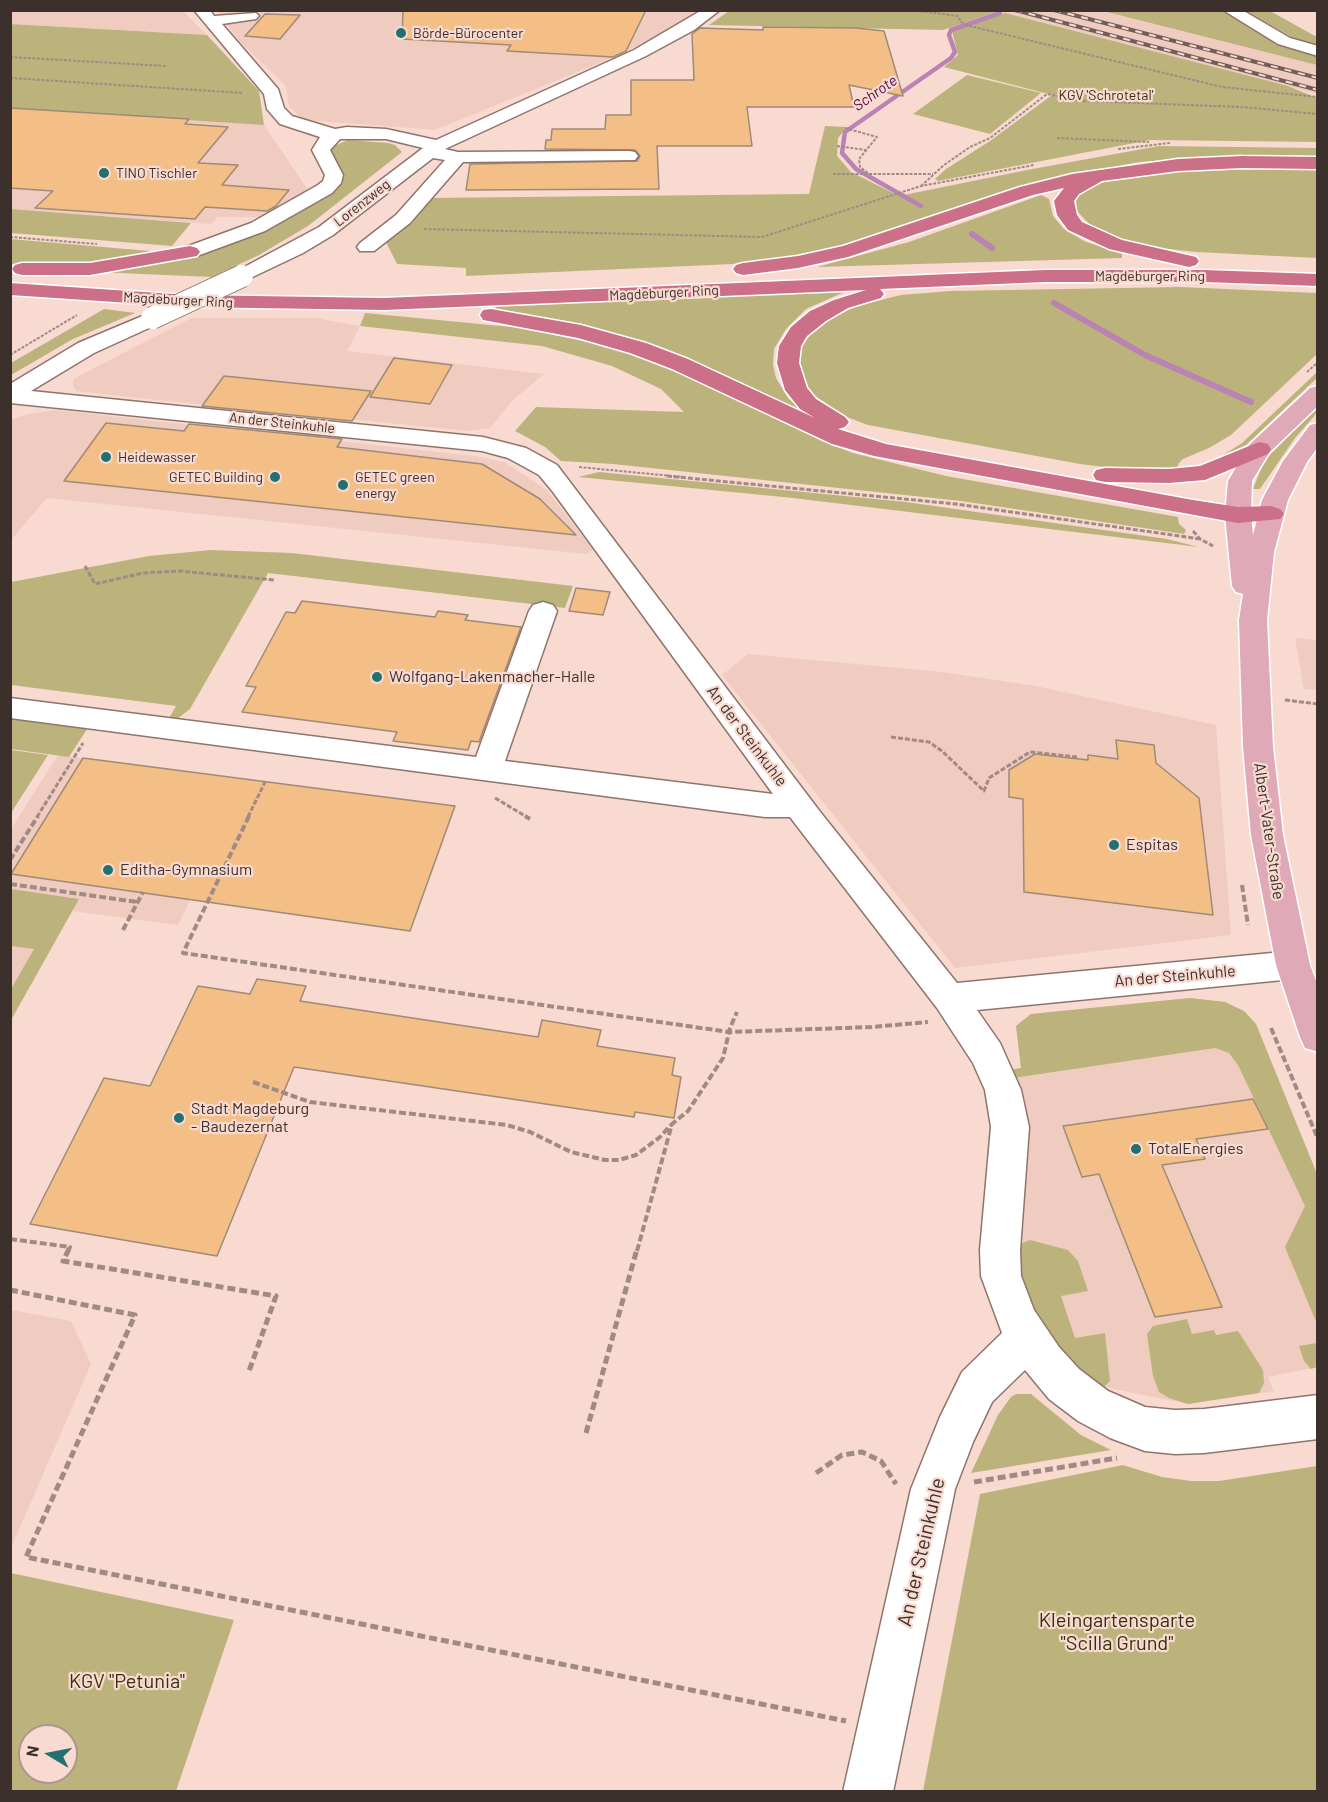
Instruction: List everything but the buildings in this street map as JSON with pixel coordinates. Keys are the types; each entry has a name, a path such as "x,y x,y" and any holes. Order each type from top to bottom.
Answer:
{"highway":[{"path":"652,281 798,262 838,254 1027,191 1102,175 1162,166 1211,162 1317,163"},
{"path":"1102,175 1072,190 1064,201 1067,215 1075,225 1095,237 1122,246 1211,265"},
{"path":"10,268 44,271 90,269 190,252"},
{"name":"Magdeburger Ring","path":"10,276 187,289 313,291 452,290 1042,266 1211,265 1317,270"},
{"path":"1045,276 895,290 841,304 818,316 795,337 789,351 792,380 802,398 822,414 862,432 1105,475 1271,514"},
{"name":"Magdeburger Ring","path":"10,289 182,301 384,304 1045,276 1204,276 1317,280"},
{"path":"384,304 503,316 610,339 680,364 840,439 883,452 1238,506"},
{"path":"1105,475 1169,476 1205,473 1259,449"}],"main road":[{"name":"Albert-Vater-Straße","path":"1317,393 1259,449 1242,476 1238,506 1242,565 1253,620 1262,794 1275,877 1293,965 1317,1037"},
{"name":"Albert-Vater-Straße","path":"1253,620 1261,552 1271,514 1288,473 1317,430"}],"street":[{"name":"Lorenzweg","path":"10,395 86,348 296,249 326,231 433,149 640,54 713,10"},
{"path":"1230,10 1284,41 1317,51"},
{"path":"206,16 273,94 276,110 286,120 334,135"},
{"path":"206,16 251,16"},
{"path":"190,252 258,227 323,191 332,183 334,172 321,150 327,140 334,135 347,132 391,135 458,157 629,156"},
{"path":"367,247 392,228 458,157"},
{"name":"An der Steinkuhle","path":"10,395 483,444 518,453 548,470 799,806 939,1010 987,1054 1003,1090 1010,1147 1000,1270 1006,1295 1027,1338 1054,1374 1073,1392 1114,1419 1145,1429 1174,1432 1204,1431 1317,1417"},
{"path":"487,769 543,611"},
{"path":"10,708 765,805 799,806"},
{"name":"An der Steinkuhle","path":"939,1010 1293,965"},
{"name":"An der Steinkuhle","path":"868,1791 882,1728 915,1488 955,1432 977,1387 1027,1338"}],"path":[{"path":"911,10 958,15 961,22 970,26 1226,88 1317,97"},
{"path":"10,57 166,66"},
{"path":"10,78 273,94"},
{"path":"921,186 970,147 990,138 1047,94 1081,101 1242,107 1317,114"},
{"path":"845,128 877,137 858,163 870,174"},
{"path":"1057,138 1159,142"},
{"path":"837,146 866,150"},
{"path":"833,174 934,174"},
{"path":"392,228 762,237 906,192"},
{"path":"10,355 78,314"},
{"path":"548,470 560,467 582,467 956,504 1200,539"},
{"path":"86,566 95,584 143,573 180,571 274,580"},
{"path":"1285,700 1317,704"},
{"path":"891,737 929,742 942,751 984,791 989,778 1030,752 1077,757"},
{"path":"10,860 84,742"},
{"path":"265,782 183,953 729,1032 872,1027 939,1010"},
{"path":"10,884 137,902"},
{"path":"123,930 143,892"},
{"path":"253,1082 310,1102 507,1125 530,1132 571,1152 605,1160 624,1159 636,1155 688,1112 723,1058 729,1032 737,1012"},
{"path":"1271,1028 1317,1139"},
{"path":"586,1433 672,1124"},
{"path":"10,1239 70,1247 63,1261 276,1296 249,1371"},
{"path":"10,1290 135,1315 26,1557 882,1728"},
{"path":"816,1473 842,1455 862,1452 881,1461 915,1488 1118,1458 1145,1429"}],"shaded area":[{"path":"10,11 183,11 207,35 11,24"},
{"path":"217,11 697,11 684,22 619,55 435,130 305,120 289,106 286,86 240,42"},
{"path":"996,11 1103,11 1307,62 1317,65 1317,94"},
{"path":"10,109 264,125 308,190 264,217 218,217 211,224 11,209"},
{"path":"191,318 315,318 360,326 347,351 544,374 512,401 490,428 469,431 76,391 73,379"},
{"path":"55,410 475,456 504,462 547,490 593,550 586,554 47,498 11,540 11,420 24,415"},
{"path":"1295,638 1317,640 1317,690 1304,689"},
{"path":"748,654 942,672 1036,686 1216,725 1231,935 955,968 722,675"},
{"name":"Editha-Gymnasium","path":"58,755 249,780 178,925 72,911 11,1021 11,829"},
{"path":"1190,998 1225,1002 1244,1011 1256,1024 1317,1174 1317,1367 1268,1377 1274,1391 1188,1404 1104,1387 1085,1375 1018,1252 1027,1142 1013,1078 1021,1068 1016,1026 1031,1014"},
{"path":"11,1310 71,1321 91,1364 11,1548"}],"green space":[{"path":"729,11 998,11 943,30 709,25"},
{"path":"1103,11 1226,11 1317,54 1317,65"},
{"path":"1246,11 1270,11 1317,37 1317,47 1292,37"},
{"name":"KGV 'Schrotetal'","path":"1005,13 1288,86 1317,98 1317,142 1150,140 938,181 935,179 946,169 990,141 1052,95 944,67 958,55 952,31"},
{"path":"10,24 207,35 259,91 264,125 11,109"},
{"path":"967,75 1041,93 990,134 913,114"},
{"path":"825,126 847,127 838,138 837,156 851,172 899,196 1159,146 1317,148 1317,159 1191,158 1140,162 1041,183 842,246 733,264 466,276 466,268 397,264 386,242 426,198 809,194"},
{"path":"348,140 388,143 395,145 402,152 308,226 259,255 212,277 96,272 188,256 342,176 330,152 334,146"},
{"path":"1209,168 1317,168 1317,258 1196,252 1151,247 1113,237 1092,227 1077,211 1076,196 1092,185 1141,174"},
{"path":"1041,195 1049,199 1053,216 1064,229 1084,241 1122,254 1122,258 817,267 909,242"},
{"path":"11,209 191,223 172,246 11,233"},
{"path":"10,239 173,253 75,265 11,264"},
{"path":"1180,287 1317,293 1317,354 1231,435 1183,459 1178,464 1179,470 1122,469 1080,464 868,425 844,416 814,395 805,382 800,365 801,347 816,327 856,306 901,295 950,291"},
{"path":"849,290 806,309 786,329 774,349 773,364 776,378 788,398 803,412 801,414 591,328 494,309 497,306"},
{"path":"104,309 135,313 73,339 11,375 11,363"},
{"path":"365,313 522,328 620,349 663,365 822,441 853,453 946,476 1178,517 1179,524 1186,530 1184,534 961,501 613,464 561,461 545,447 515,431 536,407 684,412 661,389 612,366 542,346 360,326"},
{"path":"1317,372 1317,378 1246,445 1203,466 1196,467 1220,457 1242,443"},
{"path":"1317,407 1317,413 1295,438 1260,489 1253,489 1264,461"},
{"path":"599,472 906,502 1167,539 1199,547 793,498 578,477"},
{"path":"211,550 292,553 573,586 565,608 268,573 190,709 177,719 168,720 176,706 11,685 11,582 149,556"},
{"path":"11,715 89,726 69,757 11,749"},
{"path":"10,750 48,755 11,813"},
{"path":"11,889 79,899 11,1020 11,989 34,949 11,946"},
{"path":"1190,998 1225,1002 1244,1011 1256,1024 1317,1174 1317,1324 1285,1247 1305,1206 1238,1065 1229,1053 1215,1048 1013,1078 1009,1070 1021,1068 1016,1026 1031,1014"},
{"path":"1030,1240 1068,1250 1078,1261 1088,1291 1061,1296 1075,1338 1105,1333 1110,1381 1104,1387 1085,1375 1066,1358 1032,1307 1018,1269 1018,1245"},
{"path":"1187,1319 1192,1334 1214,1330 1216,1335 1238,1331 1263,1370 1264,1383 1259,1393 1188,1404 1159,1392 1153,1376 1147,1334 1153,1326"},
{"path":"1317,1343 1317,1367 1311,1369 1304,1361 1299,1346"},
{"path":"1016,1394 1031,1394 1081,1435 1111,1450 971,1473 998,1415 1011,1397"},
{"name":"Kleingartensparte \"Scilla Grund\"","path":"1123,1465 1162,1477 1191,1481 1219,1481 1317,1466 1317,1791 923,1791 980,1494"},
{"name":"KGV \"Petunia\"","path":"11,1573 234,1620 176,1791 11,1791"}],"waterway":[{"name":"Schrote","path":"921,206 856,169 842,153 845,132 951,58 955,52 949,35 951,30 1000,13"},
{"name":"Schrote","path":"972,234 992,248"},
{"name":"Schrote","path":"1054,303 1145,355 1251,402"}],"railway":[{"path":"1015,10 1318,90"},
{"path":"1054,10 1318,78"}],"place":[{"name":"Börde-Bürocenter","path":"401,33"},
{"name":"TINO Tischler","path":"104,173"},
{"name":"Heidewasser","path":"106,457"},
{"name":"GETEC Building","path":"275,477"},
{"name":"GETEC green energy","path":"343,485"},
{"name":"Wolfgang-Lakenmacher-Halle","path":"377,677"},
{"name":"Espitas","path":"1114,845"},
{"name":"Editha-Gymnasium","path":"108,870"},
{"name":"Stadt Magdeburg - Baudezernat","path":"179,1118"},
{"name":"TotalEnergies","path":"1136,1149"}]}
